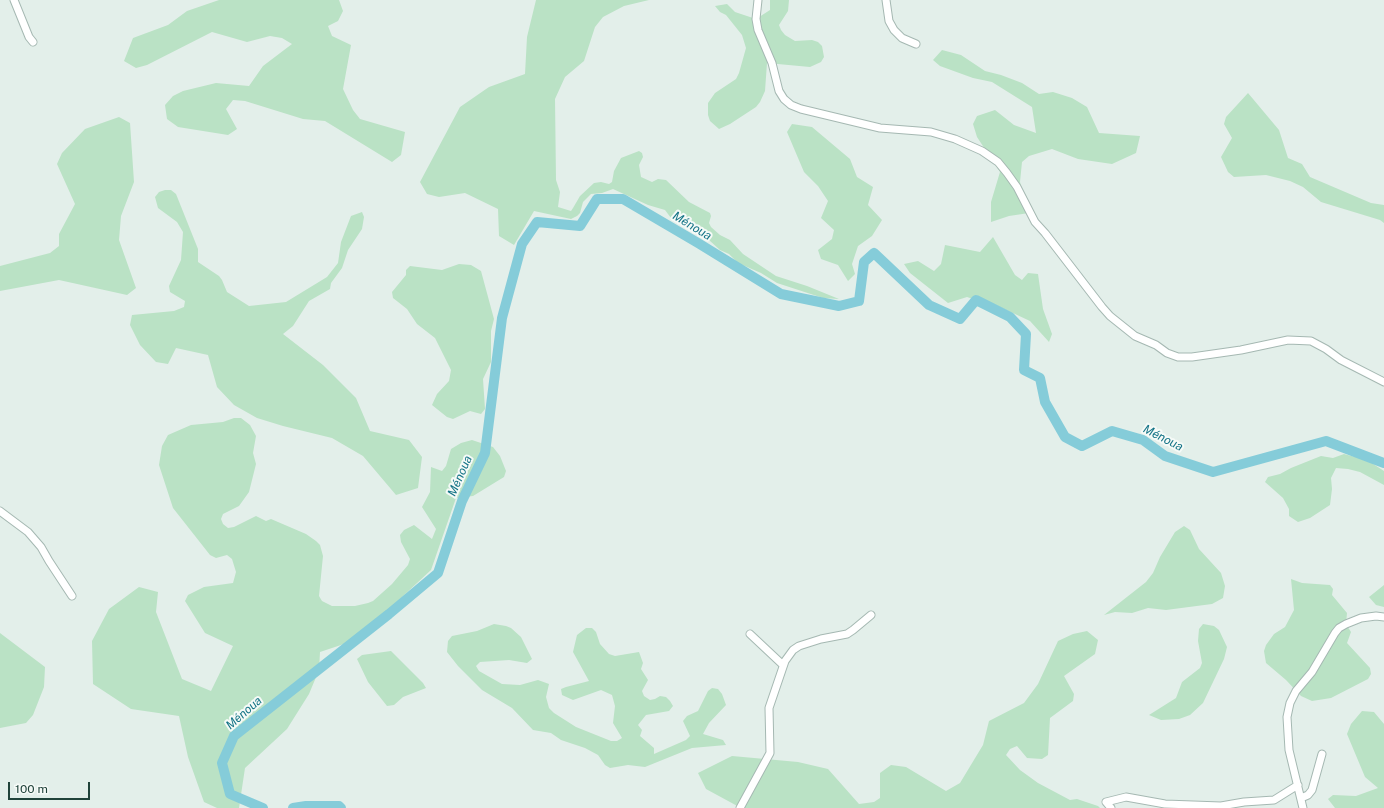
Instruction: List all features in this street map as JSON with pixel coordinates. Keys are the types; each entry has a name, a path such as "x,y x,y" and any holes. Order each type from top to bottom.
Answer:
{"street":[{"path":"14,0 33,42"},
{"path":"758,0 756,19 758,30 772,63 779,91 791,106 880,128 931,132 955,139 982,151 998,162 1007,173 1017,187 1035,222 1102,307 1135,336 1156,345 1167,353 1178,357 1192,357 1241,350 1288,340 1311,341 1326,349 1341,360 1384,382"},
{"path":"886,0 888,17 894,30 902,38 916,44"},
{"path":"0,511 28,532 41,547 72,596"},
{"path":"740,808 770,753 769,708 783,665 793,650 799,646 821,638 846,634 871,615"},
{"path":"1303,808 1287,731 1287,717 1293,696 1312,672 1335,632 1339,628 1361,618 1376,616 1384,617"},
{"path":"750,634 783,665"},
{"path":"1301,798 1308,795 1312,790 1322,754"},
{"path":"1111,808 1106,802 1126,797 1165,804 1214,806 1274,800 1298,785"}],"green space":[{"path":"219,0 339,0 343,11 338,21 328,26 332,36 351,45 343,89 353,110 360,119 405,132 401,155 392,162 325,121 303,119 245,101 233,100 226,109 237,129 228,135 178,127 167,119 165,105 173,96 183,91 216,83 249,86 263,66 292,44 282,38 270,36 247,42 212,32 147,65 136,68 124,61 133,38 168,25 187,11"},
{"path":"536,0 649,0 624,6 603,17 595,27 584,61 565,77 555,99 556,180 560,192 558,207 571,211 580,196 594,183 601,182 609,184 612,182 614,171 621,158 639,151 642,153 643,157 639,165 641,177 652,182 658,179 666,180 689,202 710,213 711,216 709,223 711,227 720,235 730,240 743,254 776,276 807,286 839,299 823,298 777,283 761,273 738,263 729,254 720,250 698,230 671,218 665,210 648,205 613,189 602,193 591,194 583,202 580,213 571,219 534,211 514,245 499,236 498,209 465,193 439,197 427,194 420,182 460,107 489,87 525,74 527,37"},
{"path":"770,0 789,0 788,11 779,25 781,30 785,35 795,41 812,40 818,42 822,46 824,57 821,62 810,67 767,63 765,91 760,102 756,107 730,124 719,129 710,121 708,115 708,103 715,93 736,79 746,48 742,35 726,15 720,12 715,6 727,4 735,12 756,19 770,10"},
{"path":"942,50 961,55 985,71 1022,83 1039,94 1053,92 1072,98 1087,107 1099,133 1140,136 1136,153 1112,164 1078,159 1052,149 1029,156 1022,162 1020,182 1029,213 1009,216 991,222 991,202 1000,172 977,137 973,124 977,116 995,110 1014,125 1036,133 1032,107 992,82 973,78 940,66 933,60"},
{"path":"1248,93 1279,130 1288,158 1302,164 1310,177 1371,203 1384,205 1384,223 1380,220 1321,202 1303,187 1290,181 1266,175 1234,177 1228,172 1221,157 1232,138 1224,124 1226,117"},
{"path":"119,117 130,123 134,182 121,216 119,240 136,288 127,295 59,280 0,291 0,266 50,253 59,246 59,234 75,204 57,164 62,153 85,129"},
{"path":"792,124 812,127 850,159 857,177 873,187 868,205 882,220 872,236 858,246 852,264 855,274 848,281 838,265 821,259 818,250 832,239 834,230 821,218 828,201 818,186 804,172 787,132"},
{"path":"171,190 176,194 198,249 198,262 219,276 227,292 249,306 286,302 327,277 338,263 341,242 351,216 362,212 364,217 362,229 348,250 342,268 331,283 330,289 309,301 293,326 283,334 323,365 356,398 370,431 409,440 422,457 418,488 396,495 363,456 332,438 257,418 234,405 217,387 208,355 176,348 168,364 156,362 140,345 130,325 132,315 174,311 184,307 185,301 170,292 169,286 181,260 183,232 177,222 158,208 155,197 159,192"},
{"path":"993,237 1015,275 1022,280 1028,273 1038,274 1043,309 1052,334 1049,342 1030,321 985,300 976,300 967,297 948,303 910,273 904,264 918,261 934,271 941,264 945,245 980,252"},
{"path":"459,264 471,265 481,271 494,319 491,331 491,362 483,379 485,409 481,414 470,411 453,419 447,417 432,405 437,394 449,381 451,370 435,338 417,324 407,309 393,298 392,292 406,275 406,270 410,266 442,270"},
{"path":"234,418 241,418 250,425 256,436 253,453 256,464 249,492 239,506 223,514 221,519 223,524 228,528 234,527 256,516 266,521 271,519 306,534 316,541 320,545 323,556 319,596 322,601 332,606 355,606 368,603 373,601 392,584 408,565 410,559 401,542 400,535 404,530 414,525 432,539 436,529 422,507 430,492 431,467 442,471 446,466 451,449 461,443 472,440 493,447 500,456 506,471 504,477 473,496 456,498 431,570 387,611 344,644 320,652 319,670 309,694 287,729 245,768 239,808 217,808 204,802 188,757 179,716 131,709 93,684 92,641 109,609 139,587 158,592 156,612 182,679 211,691 233,646 205,633 185,601 188,595 204,587 233,583 236,572 232,559 227,555 216,558 210,555 173,508 159,465 162,446 168,435 191,425 223,422"},
{"path":"1344,454 1367,460 1384,471 1384,485 1360,472 1336,468 1331,478 1332,489 1330,505 1310,518 1298,522 1289,516 1289,509 1283,498 1265,482 1268,477 1280,474 1321,456 1333,458"},
{"path":"1184,526 1190,530 1199,549 1221,573 1225,586 1223,598 1212,604 1166,610 1148,608 1132,613 1115,612 1104,615 1146,582 1153,573 1160,557 1175,532"},
{"path":"1291,579 1302,583 1330,585 1333,589 1332,595 1347,613 1346,624 1351,632 1347,643 1370,668 1371,674 1368,679 1331,698 1312,701 1301,696 1286,680 1266,663 1264,651 1266,645 1274,634 1285,627 1294,610"},
{"path":"1384,585 1384,607 1376,605 1369,597"},
{"path":"494,624 511,628 521,637 532,659 527,663 509,660 480,662 476,666 479,671 502,684 520,685 538,680 549,684 546,697 549,708 554,713 576,727 611,741 617,741 622,738 613,723 615,706 612,695 601,690 573,700 562,695 561,689 589,681 573,652 577,635 586,628 592,628 596,632 600,644 609,654 615,656 639,652 643,663 641,669 648,680 642,691 644,696 650,700 660,696 666,697 673,706 669,711 646,715 638,725 642,730 640,736 654,748 654,754 686,740 690,736 683,721 687,716 698,711 708,691 712,688 718,689 722,694 726,705 709,723 703,734 723,740 726,745 692,748 645,767 628,765 610,768 605,765 598,755 585,748 561,740 551,733 533,730 512,708 482,690 458,666 447,652 448,641 452,636 477,631"},
{"path":"1203,624 1214,626 1219,630 1227,647 1224,659 1203,703 1190,715 1179,719 1161,720 1149,715 1176,698 1182,682 1200,668 1202,663 1198,641 1199,629"},
{"path":"1087,631 1098,640 1095,654 1064,676 1074,694 1073,701 1050,718 1048,755 1042,759 1027,758 1017,746 1010,749 1006,755 1020,770 1038,783 1070,800 1077,799 1100,808 741,808 706,789 698,773 732,756 798,762 828,769 859,804 874,802 880,798 880,773 891,765 906,767 946,791 960,783 983,745 989,721 1024,703 1038,684 1058,641 1073,634"},
{"path":"0,633 45,667 44,687 33,715 26,723 0,728"},
{"path":"391,651 423,683 426,688 403,697 394,705 387,706 368,682 357,659 362,655"},
{"path":"1362,711 1374,712 1384,724 1384,808 1335,808 1328,799 1333,795 1356,796 1378,788 1365,777 1347,734 1351,724"}],"waterway":[{"name":"Ménoua","path":"263,808 230,794 222,763 234,736 389,614 438,573 462,501 485,453 502,318 522,244 537,222 580,226 597,199 623,199 781,294 839,306 859,301 864,262 874,253 929,305 960,319 976,300 1010,317 1026,334 1024,370 1040,378 1045,402 1065,437 1082,446 1112,431 1143,440 1165,456 1213,472 1326,441 1384,463"},
{"name":"Ménoua","path":"293,808 306,806 339,806 341,808"}]}
